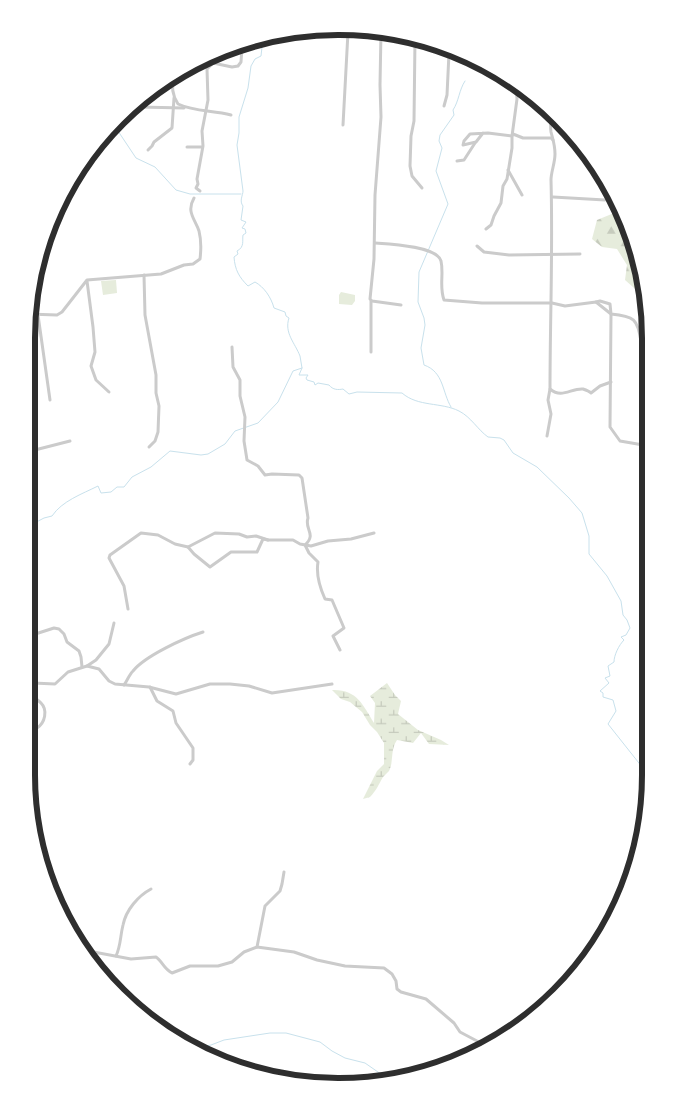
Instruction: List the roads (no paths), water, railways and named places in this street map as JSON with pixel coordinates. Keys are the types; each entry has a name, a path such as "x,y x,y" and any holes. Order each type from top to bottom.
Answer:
{"street":[{"path":"344,125 348,35"},
{"path":"371,352 375,195 381,117 381,38"},
{"path":"415,45 414,121 411,136 410,166 412,176 422,188"},
{"path":"200,191 196,188 202,147 202,131 208,100 208,69 213,63 232,67 238,66 241,62 242,51"},
{"path":"444,106 447,95 449,56"},
{"path":"148,150 154,142 172,128 174,98 172,85"},
{"path":"486,229 491,225 501,203 512,148 517,93"},
{"path":"174,98 178,104 187,108 230,115"},
{"path":"142,107 187,108"},
{"path":"547,436 551,414 548,400 550,389 551,254 553,232 551,178 555,156 555,142 551,131 551,122"},
{"path":"458,161 464,160 483,133"},
{"path":"476,143 463,145 470,134 483,133 512,135 523,138 551,138 555,142"},
{"path":"187,147 202,147"},
{"path":"508,170 522,195"},
{"path":"553,197 605,200"},
{"path":"50,400 38,315 48,313 57,315 62,312 87,280 160,274 184,265 193,264 200,259 199,232 191,213 194,198"},
{"path":"375,243 435,252 441,260 441,291 444,300 466,303 552,303 565,306 600,301 610,304 612,314 610,427 620,441 642,445"},
{"path":"477,246 484,252 508,255 580,254"},
{"path":"144,275 146,315 159,406 158,432 155,441 149,447"},
{"path":"87,280 93,327 94,352 91,366 96,380 109,392"},
{"path":"371,300 402,305"},
{"path":"596,302 612,314 628,316 635,320 642,342"},
{"path":"232,347 233,367 240,380 247,460 258,466 266,475 299,475 302,478 307,522 311,535 310,541 305,545"},
{"path":"550,389 555,393 562,394 582,389 591,392 611,382"},
{"path":"35,450 70,441"},
{"path":"128,609 124,586 109,558 110,555 141,533 158,534 175,544 188,547 210,567 231,552 257,552 263,539 293,540 305,545 318,545 328,541 351,539 374,533"},
{"path":"188,547 215,533 239,534 247,537 256,536 268,540"},
{"path":"305,545 309,553 318,562 317,567 321,589 325,599 332,600 344,628 333,636 340,650"},
{"path":"35,683 55,684 68,672 87,666 96,660 109,644 114,623"},
{"path":"35,634 58,628 64,634 67,642 79,651 82,667"},
{"path":"124,685 133,671 144,661 175,644 203,632"},
{"path":"87,666 100,669 109,681 115,684 150,687 176,694 210,684 249,686 272,693 332,684"},
{"path":"150,687 157,701 173,711 176,723 193,748 193,760 190,764"},
{"path":"35,699 41,703 45,715 35,729"},
{"path":"257,948 265,906 280,891 284,872"},
{"path":"116,956 121,945 123,923 126,915 141,895 151,889"},
{"path":"93,952 131,959 156,957 160,960 163,967 172,973 190,966 218,966 232,962 244,952 257,948 294,952 317,960 345,966 384,968 392,974 397,988 402,992 426,999 454,1023 460,1032 480,1043"}],"waterway":[{"path":"264,44 261,56 255,59 251,66 248,88 239,117 237,145 243,191 241,220 246,222 242,228 245,229 246,233 243,235 242,245 237,251 238,254 234,257 238,273 248,286 255,282 261,287 269,296 274,308 285,312 289,318 289,333 298,351 302,368 299,375 308,375 307,380 314,382 315,385 318,383 329,385 332,388 343,389 349,394 357,392 402,393 415,400 459,411 488,437 504,440 513,453 537,467 582,513 589,536 589,554 607,576 621,601 623,615 630,628 626,635 621,637 624,640 617,650 614,662 608,666 610,676 605,678 609,683 600,691 603,693 603,697 613,700 616,711 608,724 642,767"},
{"path":"451,407 439,377 431,368 424,365 421,348 425,325 418,302 419,272 448,204 436,171 442,148 439,141 440,135 454,115 453,110 465,81"},
{"path":"118,130 136,158 155,167 176,190 190,194 241,194"},
{"path":"35,523 52,516 67,502 98,486 101,493 111,492 117,487 124,487 132,477 151,467 170,451 201,455 208,454 225,444 235,431 258,423 278,402 293,371 302,368"},
{"path":"203,1047 224,1040 270,1033 286,1033 320,1042 345,1058 365,1063 381,1074"}]}
